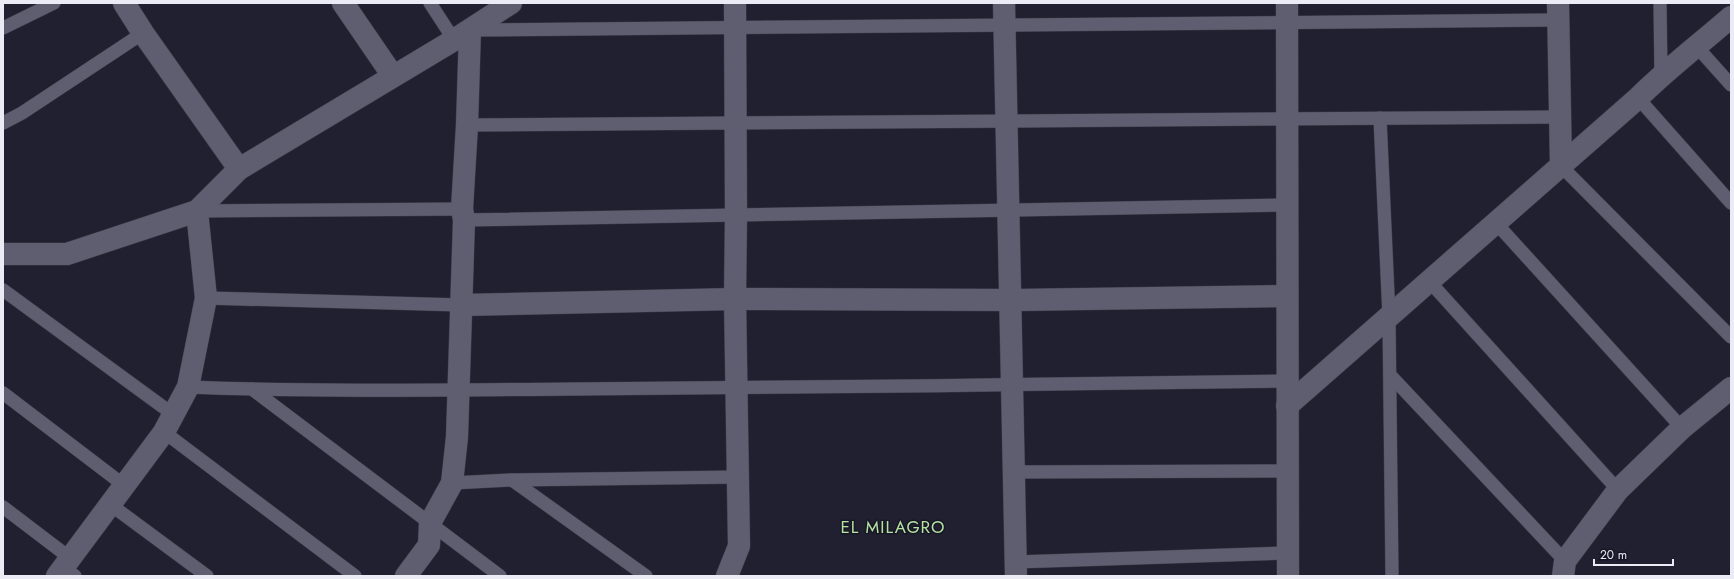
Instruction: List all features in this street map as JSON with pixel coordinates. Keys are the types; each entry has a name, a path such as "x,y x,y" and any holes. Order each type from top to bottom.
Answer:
{"street":[{"path":"124,3 143,33 239,169"},
{"path":"343,3 393,76"},
{"path":"3,254 67,254 197,211 239,169 462,35 511,3"},
{"path":"727,576 739,546 735,299 735,3"},
{"path":"1004,3 1016,569"},
{"path":"1558,12 1561,166"},
{"path":"1287,13 1288,576"},
{"path":"1288,406 1638,98 1661,75 1697,47 1731,17"},
{"path":"406,576 429,545 430,524 452,483 457,437 467,125 462,35"},
{"path":"66,569 169,424 188,387 206,298 197,211"},
{"path":"461,305 735,299 1010,300 1287,296"},
{"path":"1564,569 1618,490 1682,428 1731,388"}],"lane":[{"path":"3,28 54,3"},
{"path":"430,3 462,35 735,27 1004,25 1287,13 1558,12"},
{"path":"1660,3 1661,75"},
{"path":"3,123 22,113 143,33"},
{"path":"1697,47 1731,85"},
{"path":"1638,98 1731,203"},
{"path":"467,125 1560,117"},
{"path":"1380,118 1390,375 1392,576"},
{"path":"1561,166 1731,337"},
{"path":"197,211 736,215 1287,205"},
{"path":"1496,223 1682,428"},
{"path":"1429,281 1618,490"},
{"path":"3,290 355,576"},
{"path":"206,298 461,305"},
{"path":"1390,375 1564,569"},
{"path":"188,387 252,389 458,390 1287,381"},
{"path":"252,389 500,576"},
{"path":"3,393 125,486"},
{"path":"1014,472 1287,471"},
{"path":"452,483 512,480 738,477"},
{"path":"512,480 646,576"},
{"path":"111,505 207,576"},
{"path":"3,507 66,569"},
{"path":"1016,569 1288,553"}],"district":[{"name":"EL MILAGRO","path":"893,527"}]}
